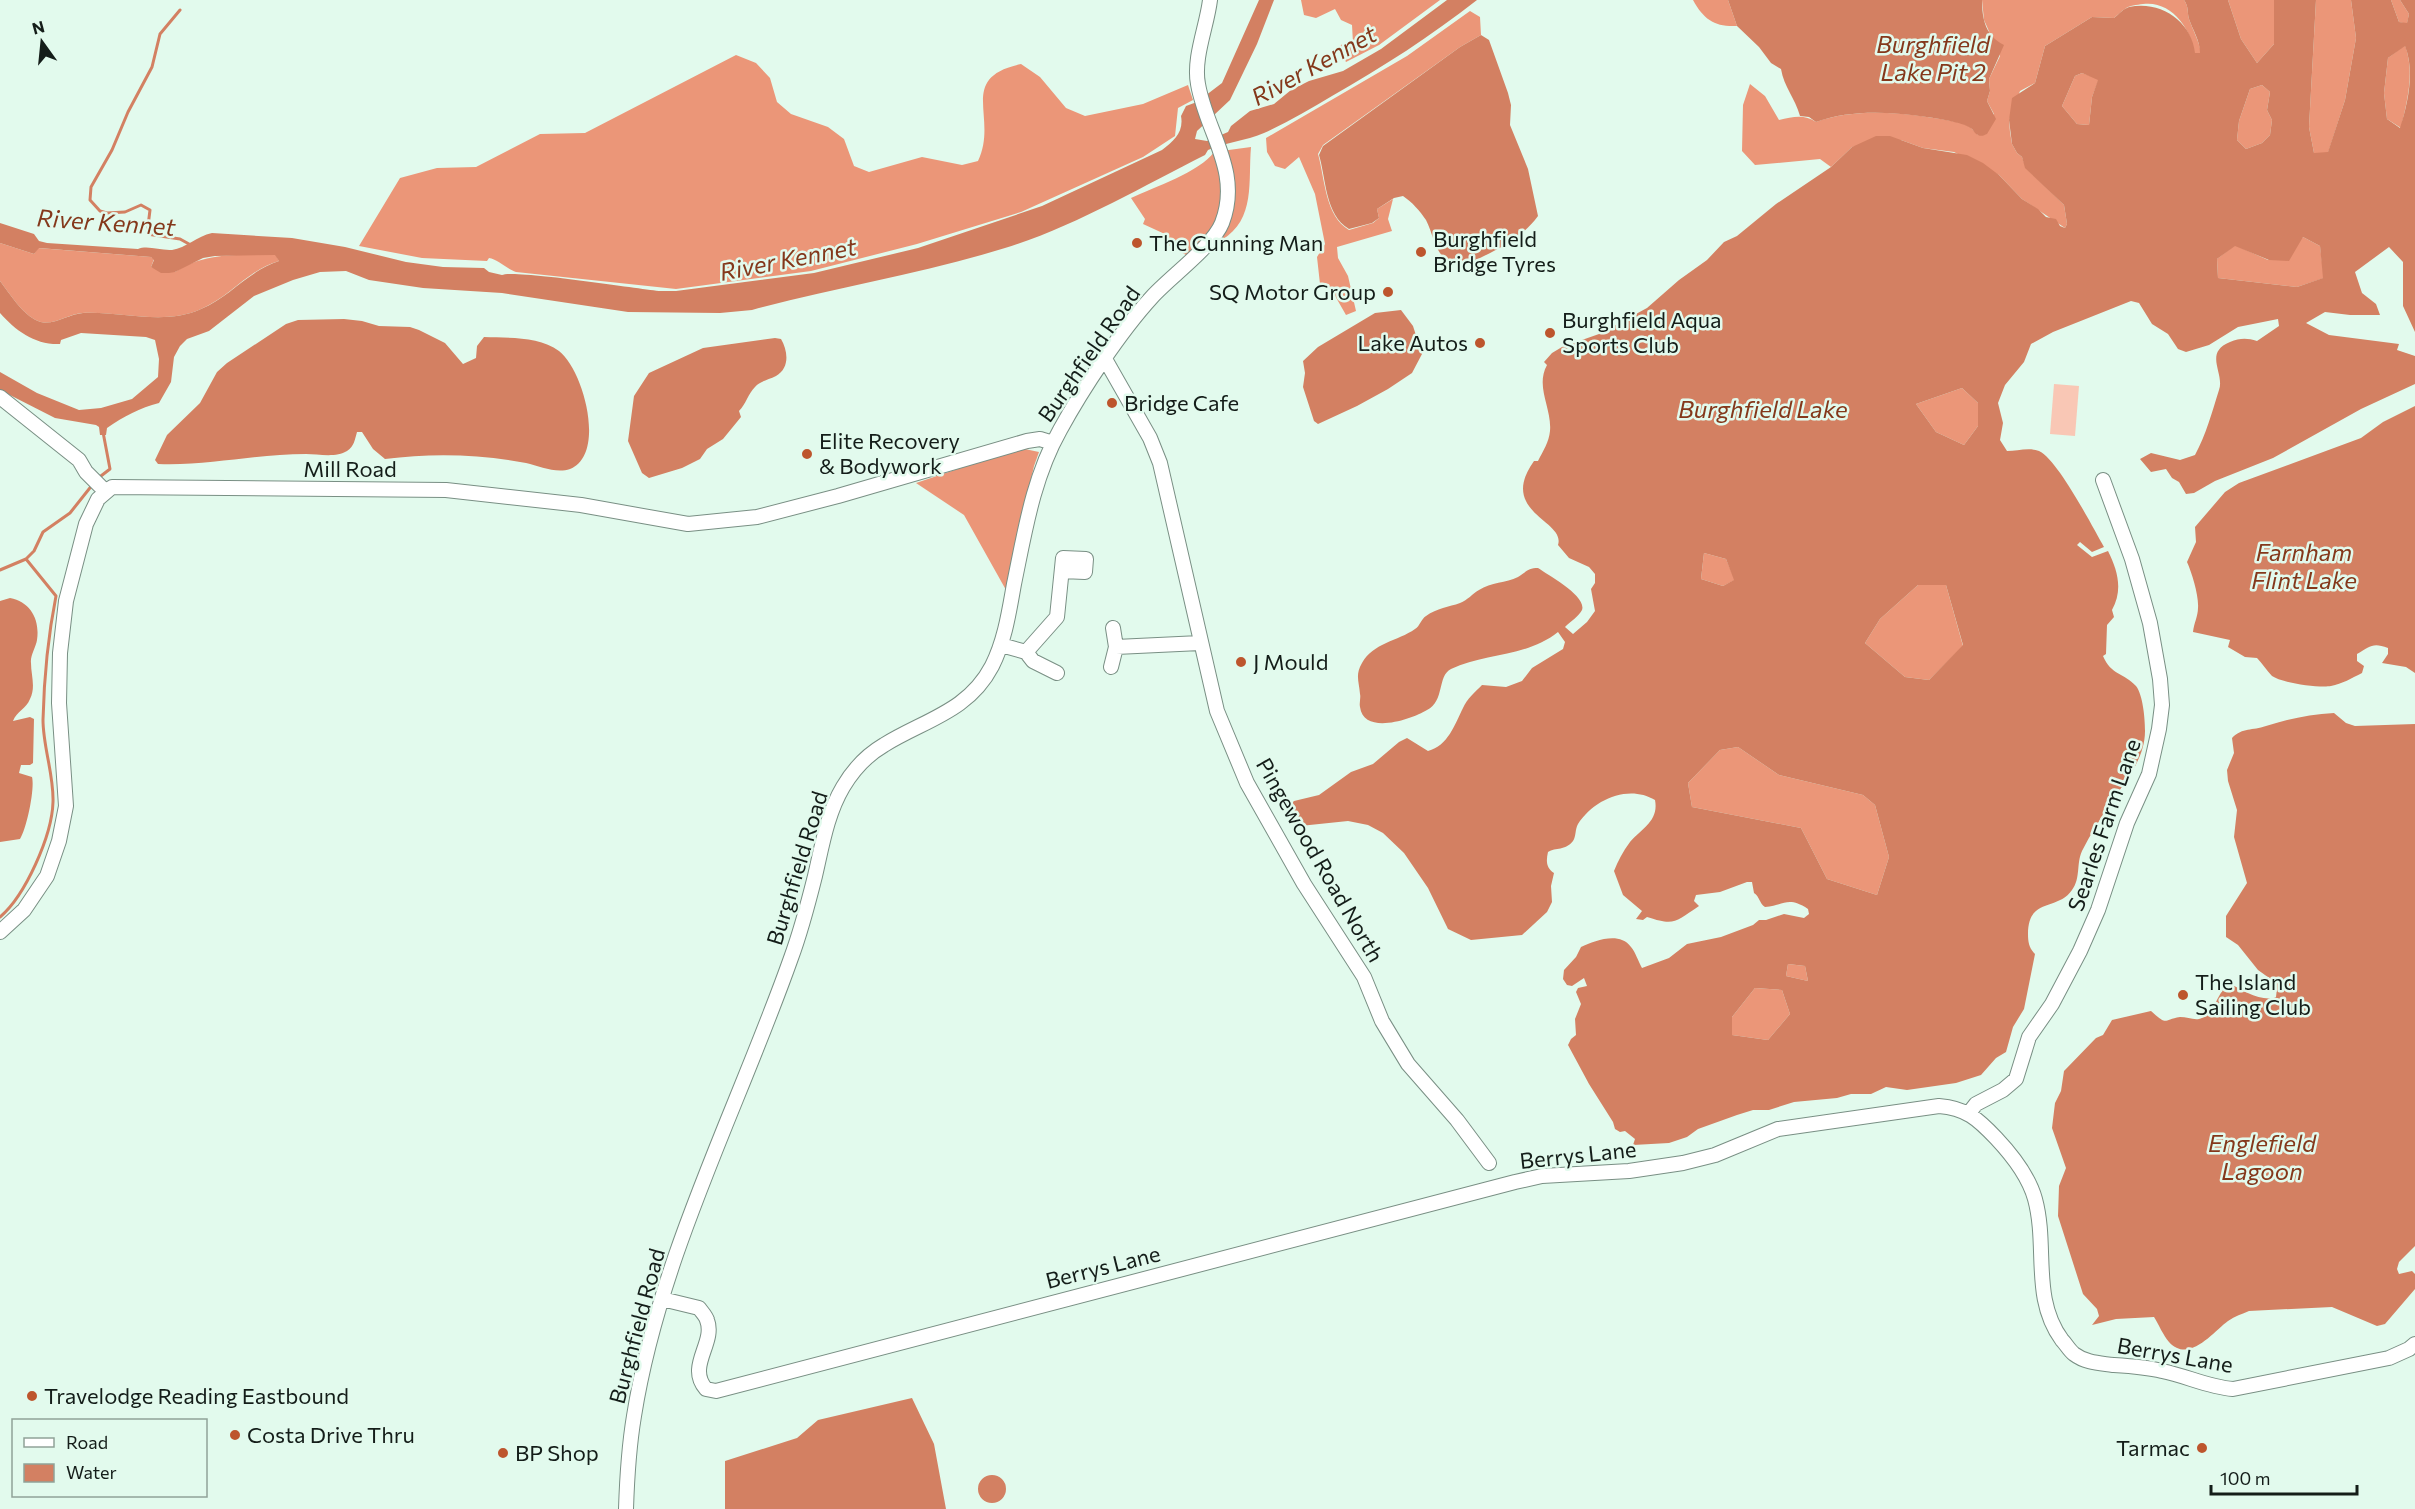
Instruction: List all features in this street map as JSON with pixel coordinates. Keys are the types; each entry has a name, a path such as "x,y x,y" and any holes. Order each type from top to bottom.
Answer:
{"street":[{"name":"Burghfield Road","path":"626,1509 634,1418 662,1299 732,1108 766,1030 800,935 832,810 853,774 873,753 949,711 965,699 982,681 1001,645 1029,508 1053,443 1105,360 1151,298 1219,229 1226,205 1224,159 1200,91 1197,74 1210,0"},
{"name":"Pingewood Road North","path":"1105,360 1150,438 1160,463 1217,711 1247,783 1277,837 1364,977 1382,1021 1408,1064 1456,1120 1482,1160"},
{"path":"0,397 79,460 89,475 106,492 98,499 86,524 66,601 59,703 66,806 59,841 47,876 24,910 0,932"},
{"name":"Mill Road","path":"106,492 112,487 446,490 581,505 688,524 757,517 1027,441 1040,439 1053,443"},
{"name":"Searles Farm Lane","path":"1968,1113 1976,1104 2003,1090 2016,1079 2029,1037 2052,1004 2080,951 2098,910 2127,823 2150,774 2162,705 2160,679 2150,623 2132,559 2103,480"},
{"path":"1026,652 1057,617 1062,571"},
{"path":"1111,667 1116,647 1113,628"},
{"path":"1116,647 1200,643"},
{"path":"1001,645 1026,652 1033,661 1058,673"},
{"name":"Berrys Lane","path":"662,1299 699,1308 707,1320 708,1331 698,1370 700,1382 706,1389 716,1391 1515,1182 1542,1176 1629,1171 1683,1163 1715,1155 1778,1129 1939,1106 1956,1108 1968,1113 1984,1125 2023,1172 2035,1198 2041,1234 2042,1291 2047,1314 2058,1334 2073,1353 2088,1362 2163,1371 2214,1387 2233,1389 2389,1358 2415,1344"}],"shaded area":[{"path":"1301,0 1440,0 1379,45 1346,62 1338,49 1342,44 1353,43 1352,25 1341,20 1335,9 1316,18 1304,15"},
{"path":"1693,0 1728,0 1737,26 1722,25 1711,21 1701,13"},
{"path":"1982,0 2184,0 2187,5 2189,19 2201,53 2194,54 2189,35 2171,11 2153,4 2133,5 2114,18 2092,17 2045,46 2035,83 2020,91 2009,120 2012,144 2022,157 2026,168 2064,205 2067,224 2065,228 2022,199 1999,175 1954,152 1923,148 1901,140 1852,147 1831,167 1820,159 1755,165 1742,151 1743,105 1750,84 1765,96 1779,120 1803,117 1816,122 1851,114 1888,113 1962,123 1978,135 1994,114 1987,101 1990,91 1989,79 2000,56 1984,20"},
{"path":"2228,0 2274,0 2274,44 2257,63 2241,39"},
{"path":"2316,0 2351,0 2356,38 2345,100 2328,153 2314,153 2309,127"},
{"path":"2391,0 2400,0 2409,14 2407,24 2399,22"},
{"path":"1470,11 1480,17 1481,35 1460,47 1323,145 1318,154 1330,206 1341,224 1349,230 1373,223 1379,218 1377,209 1393,199 1388,219 1392,231 1337,247 1338,258 1348,276 1356,311 1346,315 1334,294 1320,284 1317,257 1325,244 1315,194 1299,157 1285,169 1275,166 1267,152 1266,138 1407,56"},
{"path":"2405,45 2410,76 2401,128 2387,119 2384,93 2388,58"},
{"path":"736,55 756,63 770,78 777,102 791,114 828,127 844,139 854,166 869,172 922,157 962,165 978,161 983,145 984,89 990,79 1001,70 1021,64 1040,77 1066,108 1085,116 1143,104 1188,85 1193,100 1178,108 1175,136 1143,157 1021,212 917,244 811,271 676,289 516,272 489,258 487,261 422,258 359,246 400,178 437,168 476,167 540,134 585,133"},
{"path":"2082,73 2099,79 2092,97 2089,125 2077,124 2062,106 2075,76"},
{"path":"2262,85 2270,92 2267,110 2272,120 2270,135 2262,143 2246,149 2237,140 2239,121 2250,89"},
{"path":"1251,147 1248,198 1245,210 1233,231 1222,240 1208,248 1193,249 1186,255 1165,243 1167,235 1143,224 1145,219 1131,198 1188,172 1214,152"},
{"path":"2303,237 2320,246 2324,278 2297,287 2218,278 2217,259 2235,245 2268,260"},
{"path":"0,243 34,254 38,248 151,257 154,259 151,267 175,272 199,261 224,256 276,255 279,261 258,270 211,304 187,314 172,317 143,317 82,313 43,322 27,314 0,281"},
{"path":"2054,384 2079,386 2075,436 2050,434"},
{"path":"1962,388 1978,403 1978,426 1964,445 1936,432 1916,404"},
{"path":"1020,448 1039,452 1006,590 964,515 916,483"},
{"path":"1704,553 1726,559 1735,580 1723,586 1701,579"},
{"path":"1918,585 1946,585 1963,646 1929,680 1905,677 1865,643 1880,619"},
{"path":"1738,747 1779,775 1863,795 1875,805 1889,857 1877,895 1827,879 1801,828 1692,807 1688,783 1720,750"},
{"path":"1788,964 1805,966 1808,981 1786,976"},
{"path":"1755,988 1782,990 1790,1014 1768,1040 1732,1035 1732,1017"}],"water":[{"path":"1259,0 1274,0 1257,44 1230,100 1197,131 1195,139 1207,141 1228,132 1231,126 1250,111 1274,104 1291,90 1309,81 1343,71 1381,49 1447,0 1477,0 1388,62 1282,124 1257,136 1208,150 1205,155 1107,206 1056,229 974,257 752,310 720,313 628,312 502,293 423,288 369,280 346,271 320,272 254,296 209,331 187,339 174,357 171,382 159,403 120,420 107,428 106,435 100,435 99,427 96,425 55,418 0,390 0,372 37,393 79,410 101,408 132,399 158,377 159,359 155,340 146,337 81,333 61,340 60,344 51,344 27,336 0,313 0,281 17,304 38,321 49,322 83,313 172,317 187,314 211,304 258,271 279,261 275,255 215,256 203,258 175,272 161,273 151,267 154,260 151,257 39,248 34,254 0,243 0,223 34,234 39,241 47,243 172,250 212,233 292,238 345,247 406,262 443,267 484,268 489,272 502,275 551,277 661,291 814,273 918,248 1042,206 1162,150 1174,140 1179,131 1181,116 1186,106 1197,102 1222,83"},
{"name":"Burghfield Lake Pit 2","path":"1728,0 1982,0 1986,27 1993,37 2004,45 1989,79 1990,91 1987,101 1996,119 1987,134 1981,136 1961,124 1917,116 1883,113 1848,114 1816,122 1809,117 1800,116 1781,69 1771,63 1759,47 1737,26"},
{"name":"Burghfield Lake","path":"2184,0 2228,0 2241,39 2257,63 2274,44 2274,0 2316,0 2309,127 2314,153 2328,152 2345,100 2356,38 2351,0 2391,0 2399,22 2407,23 2409,14 2400,0 2415,0 2415,332 2403,306 2403,262 2389,247 2355,272 2362,293 2376,304 2380,315 2325,312 2306,323 2329,335 2399,344 2397,350 2415,356 2415,384 2361,409 2273,458 2215,481 2194,493 2186,494 2179,482 2172,478 2166,469 2151,472 2140,459 2151,453 2180,460 2195,455 2206,431 2219,390 2216,358 2218,352 2222,347 2237,340 2257,341 2279,326 2278,319 2238,327 2209,345 2186,352 2178,349 2168,334 2152,324 2139,303 2131,301 2053,332 2031,344 2024,362 2005,385 1998,403 2003,423 2000,440 2007,451 2035,450 2047,457 2074,494 2104,547 2092,552 2080,542 2077,545 2092,557 2108,551 2117,573 2118,588 2112,610 2114,617 2107,625 2106,654 2103,656 2110,667 2136,686 2143,707 2145,731 2138,761 2082,851 2077,881 2072,890 2059,901 2038,909 2029,922 2029,942 2035,954 2024,1009 2013,1027 2006,1052 1996,1058 1981,1075 1956,1083 1907,1090 1886,1087 1871,1094 1851,1094 1837,1098 1794,1102 1769,1110 1753,1110 1737,1115 1698,1129 1687,1137 1669,1143 1633,1145 1635,1139 1625,1131 1620,1132 1615,1129 1568,1045 1576,1035 1575,1019 1581,1004 1576,992 1578,988 1587,986 1584,978 1572,986 1567,985 1563,979 1564,970 1576,957 1581,947 1607,939 1620,939 1631,947 1642,968 1669,958 1687,944 1721,937 1753,925 1759,920 1784,914 1804,918 1809,914 1808,909 1791,902 1765,907 1754,893 1752,882 1747,882 1720,892 1696,895 1694,901 1699,906 1675,921 1669,922 1647,917 1643,920 1636,919 1642,911 1623,895 1614,871 1627,845 1652,819 1656,807 1655,800 1645,795 1623,794 1593,807 1578,824 1574,839 1570,844 1548,852 1547,864 1554,873 1551,886 1552,902 1547,912 1522,935 1471,940 1448,929 1428,888 1404,853 1383,833 1368,825 1348,821 1300,826 1291,804 1294,801 1319,795 1351,772 1373,764 1407,738 1428,751 1435,748 1446,739 1471,696 1482,685 1506,687 1522,681 1532,668 1563,649 1565,642 1558,632 1533,646 1451,669 1444,677 1436,701 1427,710 1400,721 1379,723 1370,721 1363,716 1360,705 1358,675 1362,663 1379,647 1415,629 1430,613 1463,602 1484,587 1513,579 1538,568 1573,592 1582,604 1581,612 1565,627 1573,634 1587,622 1595,611 1591,589 1595,583 1595,574 1589,567 1569,558 1558,545 1558,536 1527,504 1523,493 1525,479 1534,461 1538,461 1549,435 1550,422 1543,381 1547,365 1544,362 1552,353 1562,347 1599,334 1647,308 1679,280 1707,260 1724,242 1737,236 1776,204 1831,167 1852,147 1876,136 1890,136 1923,148 1967,155 1983,163 1999,175 2022,199 2046,217 2056,219 2060,226 2065,228 2067,224 2064,205 2025,168 2022,157 2012,144 2009,120 2012,98 2035,83 2045,46 2092,17 2114,18 2129,7 2152,7 2173,16 2188,32 2195,53 2200,53","holes":["2405,46 2410,76 2408,98 2400,128 2387,119 2384,93 2388,58","2082,73 2098,80 2092,97 2089,125 2077,124 2062,106 2075,76","2262,85 2270,92 2267,110 2272,120 2270,135 2262,143 2246,149 2237,140 2239,121 2250,89","2303,237 2320,246 2323,278 2297,287 2218,278 2217,259 2235,246 2269,260 2289,261","1962,388 1978,403 1978,426 1964,445 1936,432 1916,404","1704,553 1726,559 1734,580 1723,586 1701,579","1918,585 1946,585 1963,645 1929,680 1905,677 1865,643 1880,619","1738,747 1779,775 1863,795 1875,805 1889,857 1877,895 1827,879 1801,828 1692,807 1688,783 1720,750","1788,964 1805,966 1808,981 1786,976","1755,988 1782,990 1790,1014 1768,1040 1732,1035 1732,1017"]},
{"path":"1481,35 1489,40 1508,93 1511,105 1510,125 1528,169 1538,216 1514,239 1465,266 1448,261 1442,256 1426,220 1403,196 1394,198 1377,209 1379,218 1372,223 1349,229 1335,215 1331,205 1319,155 1323,146 1460,47"},
{"path":"1401,310 1413,326 1422,354 1412,373 1357,406 1318,424 1314,421 1303,387 1305,373 1303,361 1318,347 1375,313"},
{"path":"344,319 379,326 410,327 419,330 445,343 463,364 476,358 477,346 484,337 533,340 551,346 568,361 583,392 589,430 587,447 581,460 570,469 559,471 509,460 473,456 438,455 385,459 373,449 362,432 357,432 351,447 338,454 287,455 158,464 155,460 167,435 200,403 217,372 227,363 286,324 298,320"},
{"path":"781,339 785,349 784,369 776,376 759,383 739,411 741,417 723,439 707,449 700,459 682,468 649,478 642,473 628,441 634,396 649,373 703,348"},
{"name":"Farnham Flint Lake","path":"2415,406 2415,673 2406,667 2382,663 2388,654 2388,648 2375,645 2357,654 2357,661 2364,666 2362,673 2347,681 2325,686 2292,683 2272,676 2257,658 2245,657 2228,647 2230,640 2193,632 2198,603 2187,562 2196,542 2195,527 2225,492 2239,483 2361,438 2383,422"},
{"path":"10,598 24,603 29,608 35,619 38,633 31,660 32,694 13,721 30,717 34,719 33,763 21,765 19,773 32,777 33,782 23,834 20,839 0,842 0,601"},
{"name":"Englefield Lagoon","path":"2334,713 2346,723 2355,726 2415,724 2415,1246 2399,1262 2397,1269 2399,1274 2412,1271 2415,1274 2415,1289 2385,1324 2377,1326 2332,1307 2249,1311 2228,1321 2200,1344 2185,1350 2169,1342 2154,1317 2116,1319 2092,1325 2099,1316 2097,1309 2083,1294 2058,1216 2059,1186 2066,1168 2052,1128 2055,1103 2061,1091 2064,1071 2096,1038 2103,1035 2112,1020 2151,1011 2165,1021 2180,1017 2199,1019 2209,1013 2229,983 2259,997 2276,997 2277,988 2272,980 2258,970 2238,945 2226,937 2226,916 2247,883 2234,837 2237,810 2228,781 2227,770 2234,753 2232,738 2244,731 2283,721 2316,714"},
{"path":"912,1398 934,1444 946,1509 725,1509 725,1461 797,1438 818,1420"},
{"path":"992,1475 1002,1479 1006,1489 1002,1499 992,1503 982,1499 978,1489 982,1479"}],"waterway":[{"name":"River Kennet","path":"180,10 160,34 152,67 128,112 112,150 91,187 90,200 100,211 107,213 125,212 141,205 150,210 147,234 180,239 189,244"},
{"path":"97,479 110,469 103,432"},
{"path":"0,917 19,895 36,864 48,831 53,802 43,720 47,658 56,596 26,559 34,551 43,532 70,513 93,484"},
{"path":"0,570 26,559"}],"place":[{"name":"The Cunning Man","path":"1137,243"},
{"name":"Burghfield Bridge Tyres","path":"1421,252"},
{"name":"SQ Motor Group","path":"1388,292"},
{"name":"Burghfield Aqua Sports Club","path":"1550,333"},
{"name":"Lake Autos","path":"1480,343"},
{"name":"Bridge Cafe","path":"1112,403"},
{"name":"Elite Recovery & Bodywork","path":"807,454"},
{"name":"J Mould","path":"1241,662"},
{"name":"The Island Sailing Club","path":"2183,995"},
{"name":"Travelodge Reading Eastbound","path":"32,1396"},
{"name":"Costa Drive Thru","path":"235,1435"},
{"name":"Tarmac","path":"2202,1448"},
{"name":"BP Shop","path":"503,1453"}]}
